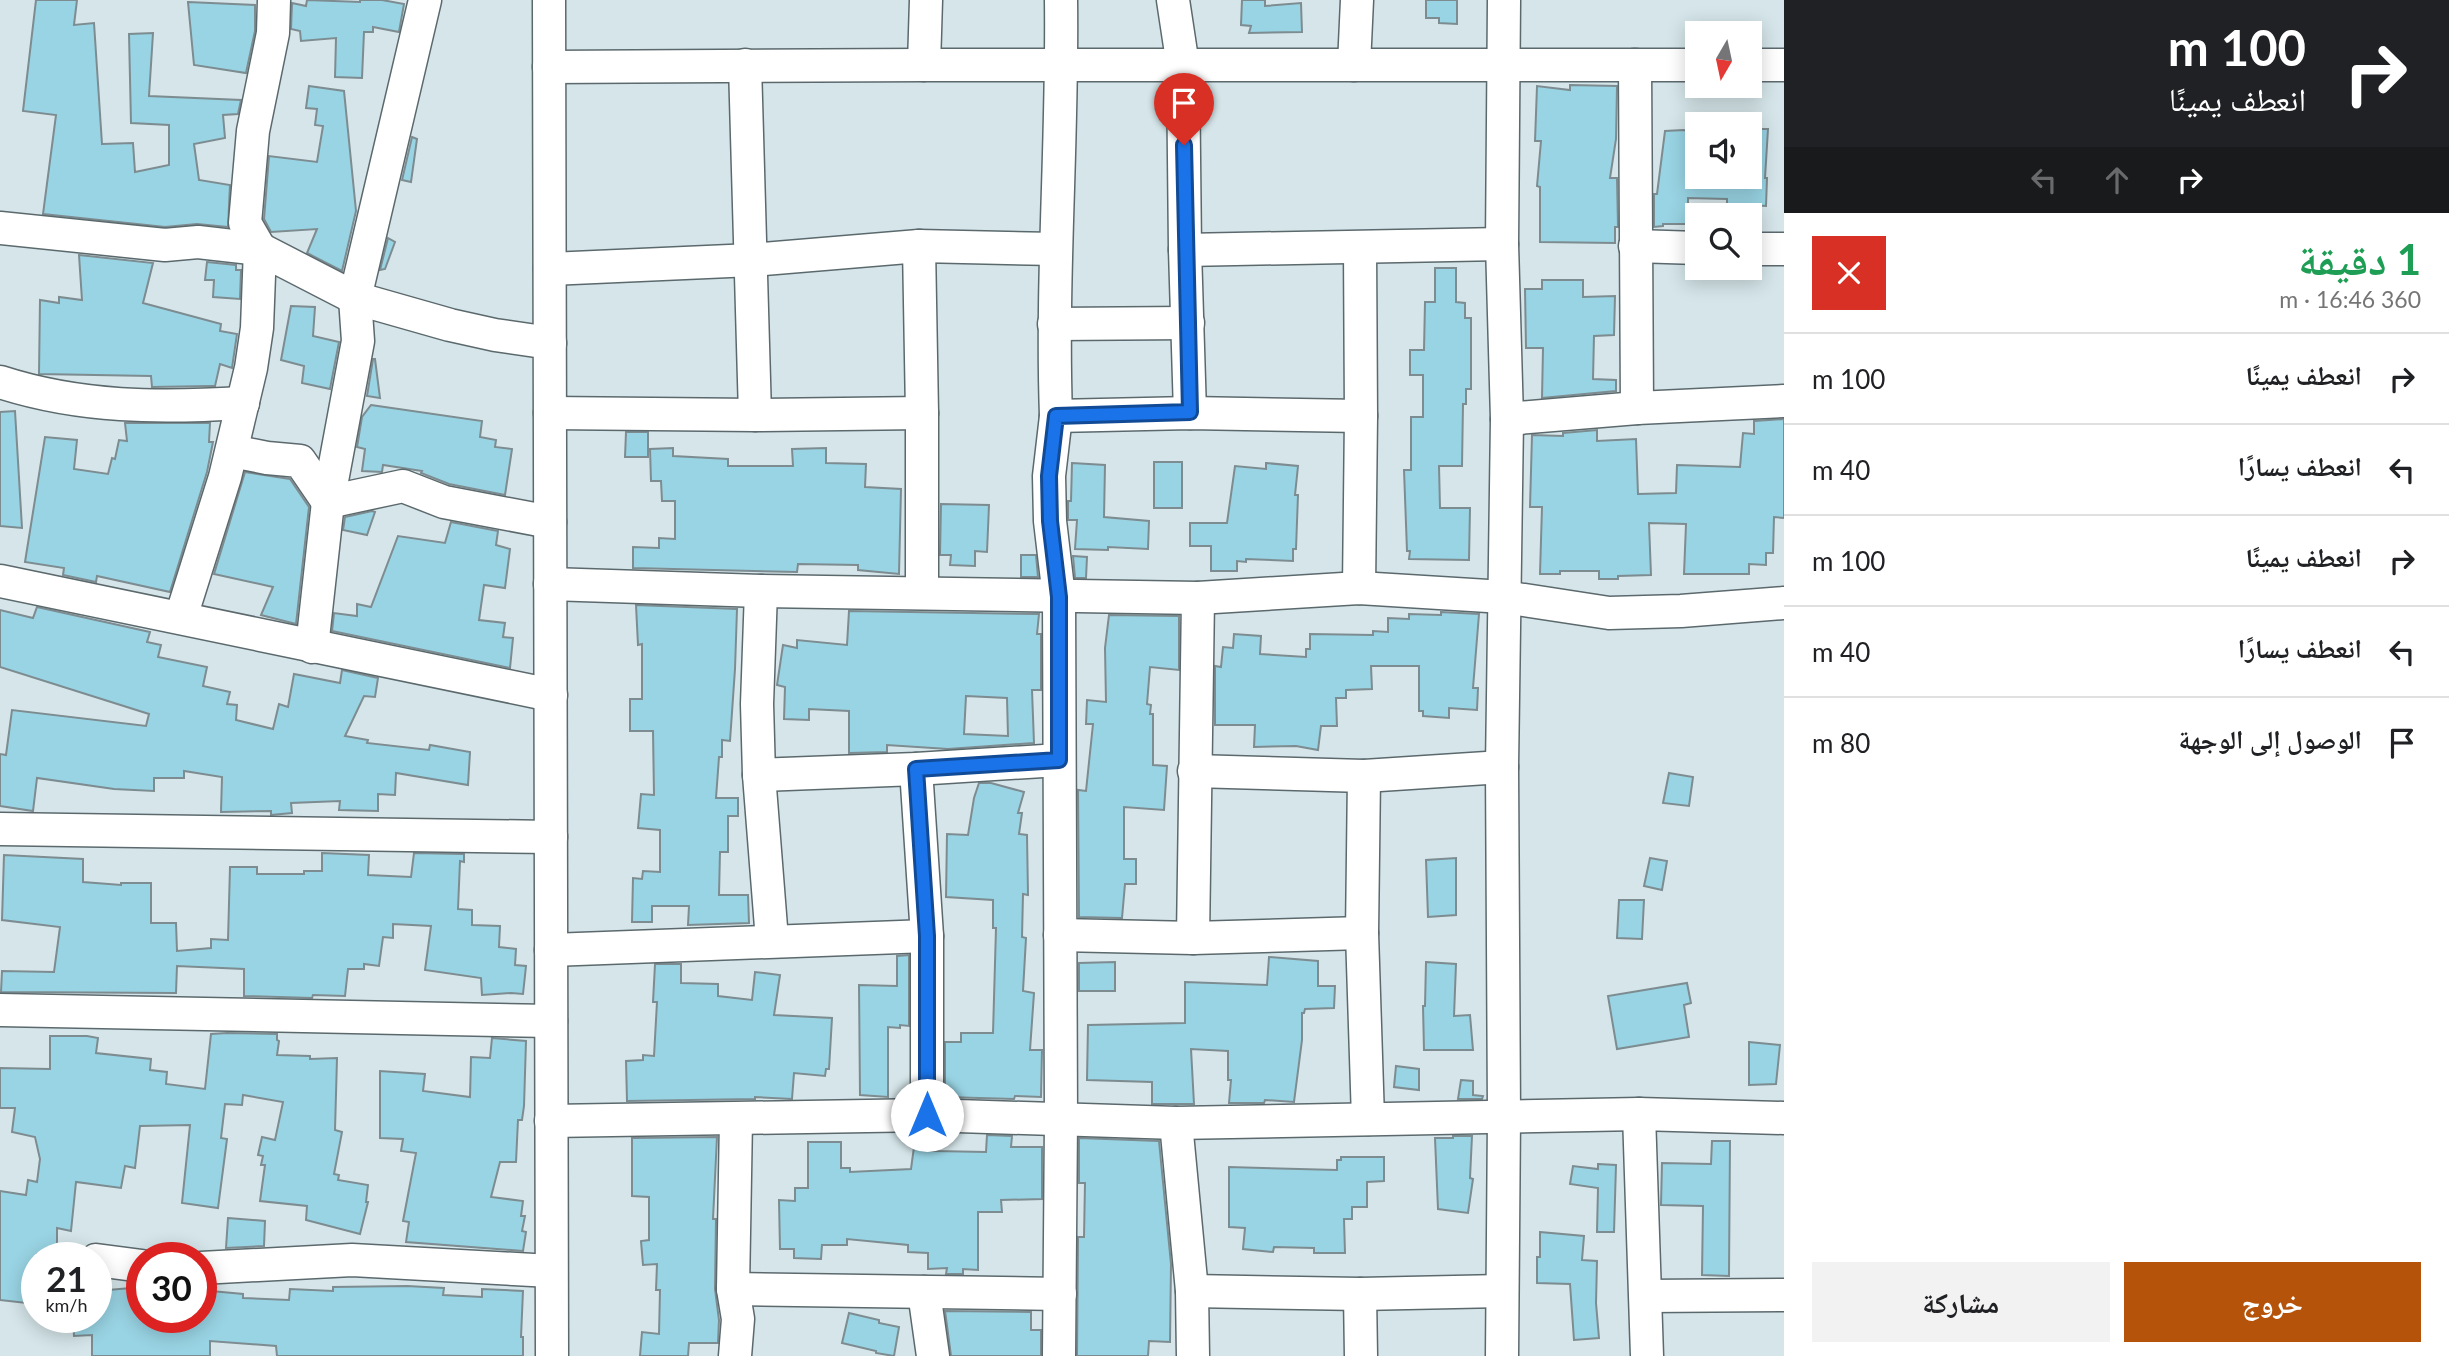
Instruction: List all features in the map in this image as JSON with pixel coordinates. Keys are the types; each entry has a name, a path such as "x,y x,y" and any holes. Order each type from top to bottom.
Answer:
{"street":[{"path":"181,617 232,451 257,328 260,249 245,223 253,131 273,33 274,0"},
{"path":"312,647 328,502 358,341 355,298 425,0"},
{"path":"549,0 552,1356"},
{"path":"924,65 926,0"},
{"path":"1059,1356 1059,597 1050,521 1049,476 1056,416 1054,324 1062,66 1061,0"},
{"path":"1173,0 1183,66 1190,412"},
{"path":"1354,65 1357,0"},
{"path":"1502,1356 1502,767 1507,419 1502,244 1504,0"},
{"path":"746,65 755,415"},
{"path":"1635,65 1637,408"},
{"path":"549,67 1685,65"},
{"path":"1762,65 1784,65"},
{"path":"0,228 165,246 198,242 260,249 355,298 450,326 550,343"},
{"path":"1185,250 1502,244"},
{"path":"550,269 752,260 919,246 1055,249"},
{"path":"919,246 922,592"},
{"path":"1635,246 1685,247"},
{"path":"1359,588 1360,248"},
{"path":"1762,248 1784,249"},
{"path":"1054,324 1188,323"},
{"path":"0,382 76,401 172,407 243,403"},
{"path":"1507,419 1637,408 1784,401"},
{"path":"1056,416 1190,412 1361,416"},
{"path":"550,413 922,413"},
{"path":"232,451 300,461 328,502"},
{"path":"328,502 403,486 444,502 551,522"},
{"path":"0,581 551,695"},
{"path":"550,584 761,592 922,592 1198,598 1359,588 1504,597 1609,613 1681,611 1784,603"},
{"path":"761,592 757,704 759,775 772,940"},
{"path":"1193,938 1198,598"},
{"path":"759,775 1059,760"},
{"path":"1194,771 1364,776 1502,767"},
{"path":"916,769 927,936 927,1115"},
{"path":"1364,776 1362,933 1367,1119"},
{"path":"0,829 551,837"},
{"path":"1060,935 1193,938 1362,933"},
{"path":"551,950 927,936"},
{"path":"0,1010 551,1021"},
{"path":"1639,1114 1647,1356"},
{"path":"551,1121 927,1115 1176,1123 1639,1114 1784,1118"},
{"path":"735,1356 738,1319 733,1289 736,1119"},
{"path":"1176,1123 1192,1291 1193,1356"},
{"path":"217,1267 352,1260 551,1271"},
{"path":"733,1289 1060,1294"},
{"path":"1192,1291 1360,1294 1502,1291"},
{"path":"924,1292 933,1356"},
{"path":"1360,1294 1361,1356"},
{"path":"1646,1296 1784,1295"}],"building":[{"path":"36,0 77,0 74,25 94,23 102,144 133,143 135,172 169,165 169,125 131,123 129,34 153,33 149,96 241,100 238,114 223,115 225,138 194,144 199,180 230,185 228,227 197,224 165,227 43,214 56,115 23,111"},
{"path":"307,0 382,0 404,4 399,32 373,27 373,32 364,32 362,78 335,77 336,38 301,41 300,31 291,29 292,3 306,6"},
{"path":"1242,0 1265,0 1265,6 1301,3 1302,32 1249,33 1251,26 1241,25"},
{"path":"1426,0 1457,0 1457,24 1439,23 1439,18 1426,18"},
{"path":"188,2 255,5 255,31 246,73 194,65"},
{"path":"1570,85 1617,86 1616,139 1610,178 1617,178 1618,227 1615,227 1615,243 1540,242 1540,187 1537,186 1541,141 1535,141 1537,86 1570,90"},
{"path":"309,86 344,91 356,211 342,271 307,253 317,229 271,232 264,219 269,156 317,162 323,126 315,125 317,109 306,108"},
{"path":"1762,129 1768,129 1766,206 1762,206 1762,203 1727,203 1727,199 1688,198 1688,203 1685,203 1685,224 1663,224 1654,227 1654,194 1657,194 1665,131 1684,130 1685,189 1762,189"},
{"path":"412,137 417,139 411,182 402,180"},
{"path":"388,238 395,242 385,269 380,270"},
{"path":"79,255 153,263 143,303 221,324 220,331 237,334 232,368 220,364 215,386 152,387 151,376 39,374 40,300 59,303 59,297 82,300"},
{"path":"207,262 236,265 236,270 241,270 240,299 213,297 214,280 205,280"},
{"path":"1435,268 1456,268 1456,302 1465,303 1465,318 1471,318 1471,389 1466,389 1466,404 1463,404 1462,466 1439,466 1440,508 1470,508 1469,560 1409,559 1410,551 1407,551 1404,470 1411,470 1411,417 1423,417 1423,375 1410,375 1410,350 1424,350 1425,302 1435,302"},
{"path":"1542,280 1583,280 1583,297 1615,296 1614,335 1594,336 1593,379 1616,380 1616,391 1542,398 1543,348 1526,348 1525,289 1542,289"},
{"path":"291,306 315,307 313,336 339,342 330,389 302,383 304,366 281,360"},
{"path":"375,359 380,398 367,396"},
{"path":"371,405 482,421 480,437 496,440 495,447 512,449 505,495 449,484 421,473 422,471 383,465 382,472 362,471 365,449 357,447 362,417"},
{"path":"15,411 22,528 0,526 0,412"},
{"path":"1784,419 1784,518 1774,517 1773,553 1766,553 1766,565 1749,564 1749,574 1684,574 1686,524 1649,523 1651,575 1599,579 1599,571 1540,574 1542,507 1530,507 1532,435 1563,436 1563,433 1597,430 1597,441 1636,439 1638,494 1676,493 1677,465 1740,467 1743,433 1754,434 1754,421"},
{"path":"125,423 210,423 209,442 213,442 207,472 170,592 97,576 96,582 63,575 64,568 25,562 45,437 77,440 74,469 108,474 119,440 127,441"},
{"path":"626,432 648,432 648,457 625,457"},
{"path":"673,448 673,456 728,459 728,466 793,466 792,449 826,448 826,463 866,464 865,487 901,489 899,574 858,570 858,565 798,564 797,572 633,568 633,547 659,548 659,538 675,539 675,501 662,501 661,481 651,481 650,449"},
{"path":"1154,462 1182,462 1182,508 1154,508"},
{"path":"1072,463 1105,465 1104,517 1149,521 1148,549 1075,549 1077,520 1068,520"},
{"path":"1266,463 1298,466 1295,495 1298,495 1296,549 1293,549 1293,561 1246,559 1246,562 1237,561 1237,571 1211,571 1211,546 1190,546 1190,523 1227,523 1235,466 1266,469"},
{"path":"245,472 290,479 309,507 296,624 261,615 273,587 214,574"},
{"path":"941,504 989,505 987,552 975,551 975,566 950,565 951,555 940,555"},
{"path":"375,512 367,535 343,530 345,517"},
{"path":"451,522 498,531 496,545 510,549 505,588 484,585 479,620 505,623 503,637 513,638 510,668 332,631 334,613 357,616 357,604 371,607 398,536 445,543"},
{"path":"1021,555 1036,555 1038,577 1021,577"},
{"path":"1073,556 1087,557 1086,578 1075,578"},
{"path":"636,605 737,609 730,741 722,740 716,798 738,798 738,816 728,816 728,852 720,852 719,895 748,895 749,923 688,925 689,906 652,906 652,922 632,922 633,878 642,879 643,871 660,872 660,830 638,828 641,794 654,795 653,731 630,731 630,699 642,699 642,644 638,645"},
{"path":"37,607 150,632 147,642 161,645 158,657 207,667 203,686 230,692 227,704 237,705 236,720 273,729 279,704 288,707 294,674 340,683 342,670 378,678 375,697 364,696 345,736 368,740 367,743 429,750 430,745 470,752 468,785 396,773 395,795 378,794 378,811 339,810 340,801 291,803 292,813 271,815 271,811 221,812 222,777 184,771 184,778 154,778 154,791 114,789 37,778 33,811 0,806 0,754 6,755 12,710 146,726 149,714 0,667 0,610 33,618"},
{"path":"849,611 1039,614 1037,634 1041,634 1041,690 1032,690 1034,743 948,749 887,745 887,752 849,753 849,711 809,709 809,720 784,719 785,687 777,685 783,645 797,648 797,640 847,645","holes":["966,696 1007,698 1008,736 964,734"]},
{"path":"1441,612 1479,614 1473,688 1478,688 1477,710 1449,708 1449,718 1423,716 1423,711 1419,711 1419,666 1371,666 1372,689 1346,690 1346,698 1336,698 1337,726 1321,726 1318,750 1296,746 1254,747 1255,725 1215,725 1215,666 1221,667 1223,647 1233,648 1234,634 1261,636 1260,654 1306,657 1306,649 1310,649 1310,634 1373,635 1373,631 1388,632 1388,618 1409,619 1409,614 1441,615"},
{"path":"1109,615 1179,616 1179,670 1150,667 1147,704 1151,705 1150,714 1153,714 1153,765 1167,766 1164,810 1124,807 1124,859 1136,859 1136,884 1125,884 1122,918 1079,917 1078,790 1086,791 1093,724 1086,724 1087,700 1106,702 1105,648"},
{"path":"1669,773 1693,777 1689,806 1663,803"},
{"path":"979,783 991,783 1024,792 1018,813 1022,813 1019,834 1027,835 1028,895 1023,894 1022,937 1026,938 1023,991 1034,993 1030,1050 1042,1050 1041,1097 945,1097 945,1042 961,1042 961,1033 993,1033 996,928 993,928 993,900 946,897 947,834 968,835"},
{"path":"322,853 369,855 368,875 411,877 414,853 464,854 464,862 460,861 458,909 472,910 472,925 500,926 499,947 516,949 515,965 526,966 523,994 482,995 481,978 425,970 431,926 393,924 393,938 383,937 379,966 364,964 364,969 348,969 345,996 244,996 244,969 177,966 176,993 1,992 2,971 54,972 60,927 2,920 4,855 83,859 83,882 121,885 151,883 151,923 176,923 177,951 211,948 211,939 228,940 230,867 257,867 257,874 304,874 304,871 322,871"},
{"path":"1456,858 1456,915 1428,917 1426,860"},
{"path":"1650,858 1667,861 1662,890 1644,886"},
{"path":"1619,900 1644,900 1642,939 1617,938"},
{"path":"909,955 909,1026 888,1027 888,1097 860,1095 859,985 897,986 897,956"},
{"path":"1269,957 1318,961 1318,986 1335,986 1334,1008 1305,1009 1302,1013 1302,1040 1294,1102 1265,1100 1264,1103 1229,1103 1231,1080 1228,1080 1228,1051 1191,1049 1194,1104 1152,1104 1152,1082 1087,1080 1088,1025 1185,1023 1185,982 1267,985"},
{"path":"1115,962 1115,991 1079,991 1079,963"},
{"path":"1426,962 1456,964 1454,1016 1470,1015 1473,1050 1424,1050"},
{"path":"655,964 681,964 681,983 718,984 718,996 752,1000 755,972 780,975 774,1015 832,1018 829,1069 826,1069 825,1076 794,1073 792,1099 755,1097 627,1101 626,1061 643,1060 643,1055 654,1056 657,1002 653,1002"},
{"path":"1687,983 1691,1003 1684,1005 1689,1037 1617,1049 1608,996"},
{"path":"211,1034 277,1034 277,1055 310,1056 310,1059 337,1058 335,1130 342,1132 334,1174 339,1175 338,1180 368,1185 368,1202 360,1234 306,1220 307,1206 260,1201 265,1165 261,1165 263,1156 258,1155 262,1137 275,1140 283,1102 243,1095 242,1105 225,1104 221,1138 227,1139 218,1208 182,1203 190,1125 140,1126 135,1168 125,1166 121,1188 76,1182 71,1231 57,1228 57,1242 21,1242 21,1302 0,1300 0,1191 26,1195 28,1180 37,1182 40,1159 35,1137 12,1132 15,1108 0,1108 0,1068 50,1069 50,1036 87,1036 98,1038 96,1053 151,1059 150,1070 167,1072 166,1084 205,1089"},
{"path":"492,1038 526,1041 524,1106 522,1120 518,1120 516,1162 500,1162 491,1197 523,1201 521,1216 525,1216 522,1231 526,1232 523,1251 406,1242 409,1222 403,1221 416,1153 401,1151 403,1139 380,1138 380,1071 425,1074 423,1091 470,1097 471,1057 490,1058"},
{"path":"1749,1042 1780,1045 1776,1084 1749,1085"},
{"path":"1396,1066 1419,1069 1419,1090 1394,1087"},
{"path":"1461,1080 1473,1081 1473,1095 1483,1096 1482,1099 1458,1099"},
{"path":"987,1135 1012,1136 1011,1147 1042,1147 1042,1199 1001,1200 1002,1212 978,1212 978,1270 963,1269 963,1274 946,1274 947,1268 928,1269 928,1253 908,1252 908,1245 847,1239 847,1245 822,1245 821,1259 794,1258 794,1249 780,1249 779,1200 795,1201 795,1188 808,1188 808,1142 841,1142 841,1168 850,1168 850,1172 911,1169 914,1147 934,1151 986,1152"},
{"path":"1472,1136 1470,1178 1473,1179 1468,1213 1438,1209 1435,1138"},
{"path":"717,1137 713,1219 716,1219 715,1289 719,1320 718,1343 689,1343 688,1356 640,1356 642,1332 659,1334 660,1290 656,1290 657,1264 643,1265 641,1241 649,1240 649,1197 632,1196 632,1138"},
{"path":"1079,1138 1159,1141 1171,1264 1170,1342 1149,1341 1148,1356 1077,1356 1078,1237 1084,1237 1085,1183 1079,1183"},
{"path":"1712,1141 1730,1141 1729,1276 1702,1275 1703,1206 1661,1205 1662,1163 1711,1164"},
{"path":"1341,1157 1384,1157 1384,1181 1367,1182 1367,1207 1352,1207 1352,1219 1344,1219 1345,1253 1314,1253 1314,1248 1274,1247 1273,1252 1243,1249 1245,1228 1229,1227 1229,1167 1337,1170 1337,1160 1341,1160"},
{"path":"1598,1164 1616,1165 1614,1232 1597,1232 1598,1188 1570,1184 1573,1166 1598,1169"},
{"path":"228,1218 265,1221 264,1246 226,1248"},
{"path":"1540,1232 1584,1236 1582,1260 1597,1261 1599,1338 1574,1340 1570,1284 1537,1283"},
{"path":"333,1287 444,1288 443,1295 482,1297 482,1289 523,1291 523,1356 277,1356 276,1346 210,1341 210,1356 92,1356 92,1335 74,1336 74,1333 112,1333 112,1290 126,1288 126,1333 217,1333 217,1292 243,1294 243,1298 289,1300 290,1289 333,1291"},
{"path":"945,1311 1031,1312 1031,1330 1041,1330 1041,1356 951,1356"},
{"path":"849,1313 899,1327 894,1356 842,1343"}],"route":[{"path":"927,1115 927,936 916,769 1059,760 1059,597 1050,521 1049,476 1056,416 1190,412 1184,145"}]}
